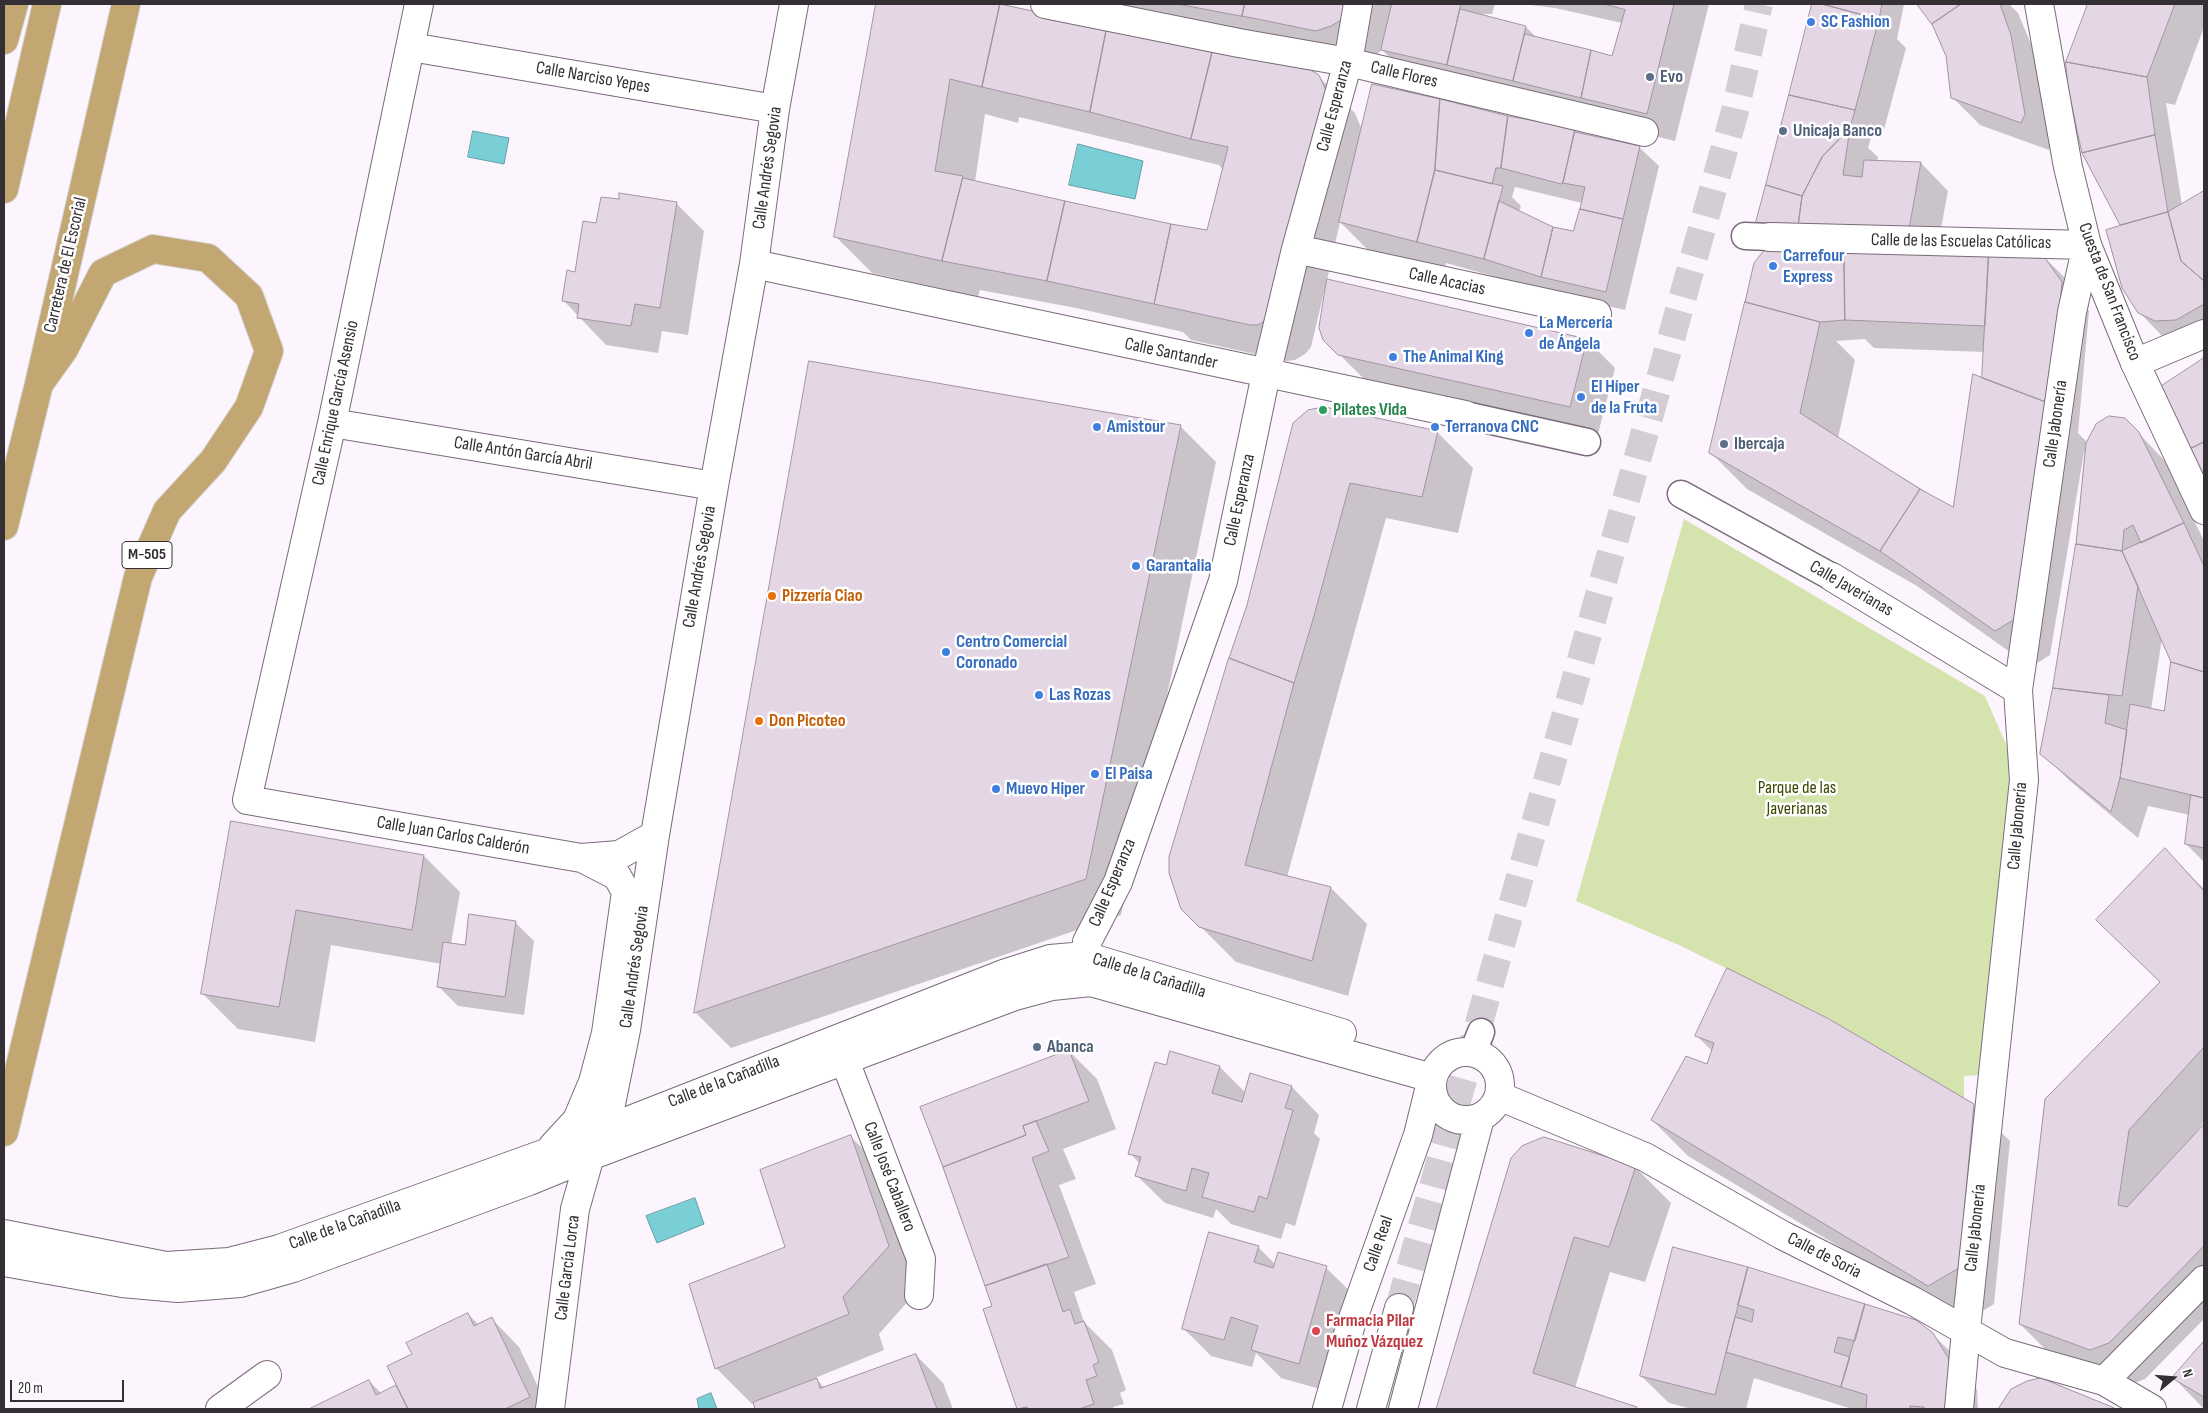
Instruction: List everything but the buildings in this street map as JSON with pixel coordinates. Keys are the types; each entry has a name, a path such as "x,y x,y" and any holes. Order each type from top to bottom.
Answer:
{"highway":[{"path":"4,40 14,4"},
{"path":"4,189 47,4"},
{"name":"Carretera de El Escorial","path":"4,526 39,384 126,4"},
{"name":"M-505","path":"4,1132 138,577 167,511 213,461 249,407 269,351 249,296 208,258 153,249 102,272 64,349 39,384"}],"street":[{"name":"Calle Enrique García Asensio","path":"247,800 332,423 419,4"},
{"name":"Calle Andrés Segovia","path":"601,1130 611,1104 626,1030 655,835 754,264 775,109 794,4"},
{"name":"Calle Flores","path":"1045,4 1239,43 1348,62 1644,132"},
{"name":"Calle Esperanza","path":"1088,969 1088,942 1118,882 1223,581 1266,374 1296,249 1348,62 1358,4"},
{"name":"Cuesta de San Francisco","path":"2039,4 2068,167 2087,245 2135,363 2204,510"},
{"name":"Calle Narciso Yepes","path":"410,47 775,109"},
{"name":"Calle de las Escuelas Católicas","path":"1758,236 2087,245"},
{"name":"Calle Jabonería","path":"1959,1409 2024,780 2018,690 2071,322 2087,245"},
{"name":"Calle Acacias","path":"1296,249 1598,314"},
{"name":"Calle Santander","path":"754,264 1587,442"},
{"path":"2135,363 2204,334"},
{"name":"Calle Antón García Abril","path":"332,423 714,486"},
{"name":"Calle Javerianas","path":"1681,494 1832,577 2018,690"},
{"name":"Calle Juan Carlos Calderón","path":"247,800 581,858 618,855 655,835"},
{"name":"Calle Andrés Segovia","path":"546,1153 577,1120 593,1082 606,1033 626,892 616,876 581,858"},
{"name":"Calle de la Cañadilla","path":"4,1234 166,1266 229,1262 278,1249 546,1153 1006,972 1050,959 1437,1070"},
{"name":"Calle de la Cañadilla","path":"4,1262 131,1284 178,1288 240,1283 293,1268 529,1182 590,1156 1015,996 1052,986 1088,969"},
{"path":"1477,1042 1483,1056 1497,1072 1500,1084 1499,1096 1488,1113 1480,1118 1458,1120 1449,1116 1435,1100 1437,1070 1457,1053 1477,1042"},
{"name":"Calle José Caballero","path":"845,1061 921,1259 919,1295"},
{"name":"Calle Real","path":"1327,1409 1351,1324 1418,1135 1437,1070"},
{"name":"Calle de Soria","path":"1499,1096 1644,1156 1782,1235 1913,1300 2005,1352 2104,1382 2152,1409"},
{"path":"1403,1409 1480,1118"},
{"name":"Calle García Lorca","path":"550,1409 575,1209 590,1156 601,1130"},
{"path":"2104,1382 2204,1280"},
{"path":"1371,1409 1399,1308"},
{"path":"220,1409 267,1375"}],"green space":[{"name":"Parque de las Javerianas","path":"1684,519 1985,696 2015,765 1980,1075 1964,1076 1964,1099 1829,1019 1681,946 1576,901"}],"water":[{"path":"473,131 509,138 504,164 468,157"},
{"path":"1078,144 1143,161 1135,199 1069,185"},
{"path":"695,1198 704,1224 657,1243 646,1216"},
{"path":"711,1393 717,1409 699,1409 697,1399"}],"tunnel":[{"path":"1399,1308 1735,111 1759,4"}],"place":[{"name":"SC Fashion","path":"1811,22"},
{"name":"Evo","path":"1650,77"},
{"name":"Unicaja Banco","path":"1783,131"},
{"name":"Carrefour Express","path":"1773,266"},
{"name":"La Mercería de Ángela","path":"1529,333"},
{"name":"The Animal King","path":"1393,357"},
{"name":"El Híper de la Fruta","path":"1581,397"},
{"name":"Pilates Vida","path":"1323,410"},
{"name":"Amistour","path":"1097,427"},
{"name":"Terranova CNC","path":"1435,427"},
{"name":"Ibercaja","path":"1724,444"},
{"name":"Garantalia","path":"1136,566"},
{"name":"Pizzería Ciao","path":"772,596"},
{"name":"Centro Comercial Coronado","path":"946,652"},
{"name":"Las Rozas","path":"1039,695"},
{"name":"Don Picoteo","path":"759,721"},
{"name":"El Paisa","path":"1095,774"},
{"name":"Muevo Hiper","path":"996,789"},
{"name":"Abanca","path":"1037,1047"},
{"name":"Farmacia Pilar Muñoz Vázquez","path":"1316,1331"}]}
